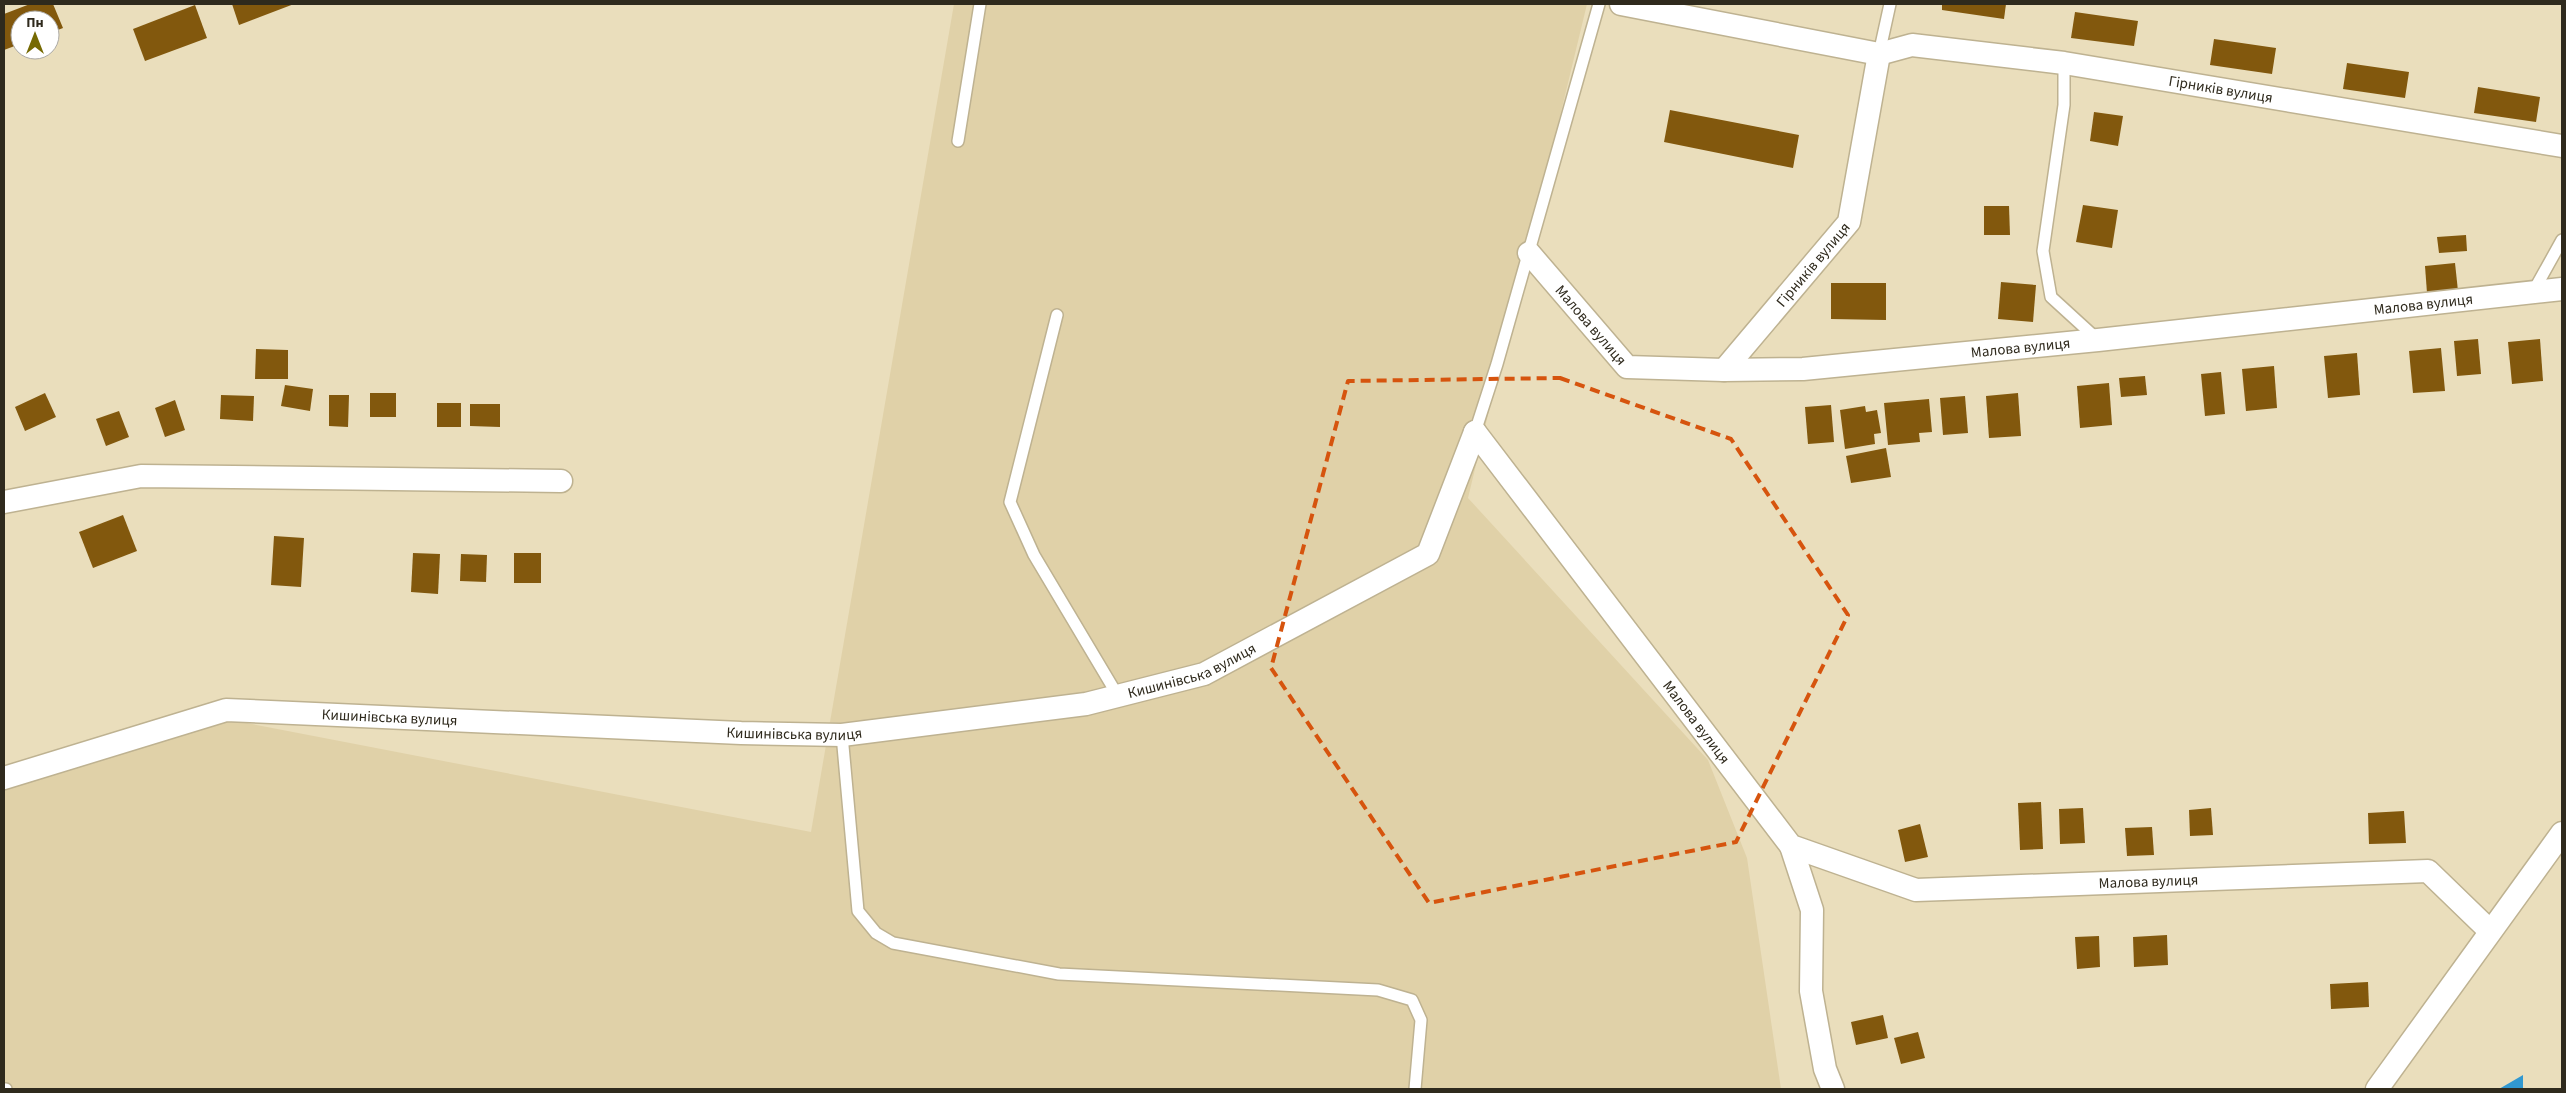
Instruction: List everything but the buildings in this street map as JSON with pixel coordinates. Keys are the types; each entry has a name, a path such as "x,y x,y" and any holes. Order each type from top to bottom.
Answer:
{"street":[{"name":"Гірників вулиця","path":"1621,4 1879,54 1912,45 2064,63 2562,146"},
{"name":"Гірників вулиця","path":"1724,370 1849,222 1879,54"},
{"name":"Малова вулиця","path":"1529,252 1627,367 1724,370 1803,369 2098,340 2562,289"},
{"name":"Малова вулиця","path":"1475,432 1791,846 1812,910 1811,991 1825,1069 1833,1089"},
{"name":"Кишинівська вулиця","path":"4,778 226,710 732,733 842,735 1086,704 1204,674 1428,554 1475,432"},
{"path":"4,502 141,476 561,481"},
{"path":"2377,1089 2562,833"},
{"name":"Малова вулиця","path":"1791,846 1916,890 2428,871 2490,931"}],"lane":[{"path":"958,141 980,4"},
{"path":"1475,432 1529,252 1599,4"},
{"path":"1879,54 1890,4"},
{"path":"2064,63 2064,104 2043,251 2051,297 2098,340"},
{"path":"2533,292 2562,240"},
{"path":"1057,315 1010,502 1034,555 1118,696"},
{"path":"842,735 858,911 876,933 893,943 1059,974 1378,990 1412,1000 1422,1020 1415,1089"}],"highlighted area":[{"path":"1560,378 1731,439 1848,615 1736,842 1429,903 1271,668 1348,381"}],"shaded area":[{"path":"954,4 1587,4 1468,498 1708,760 1747,858 1781,1089 4,1089 4,787 226,719 811,832"}],"water":[{"path":"2523,1075 2523,1089 2499,1089"}]}
